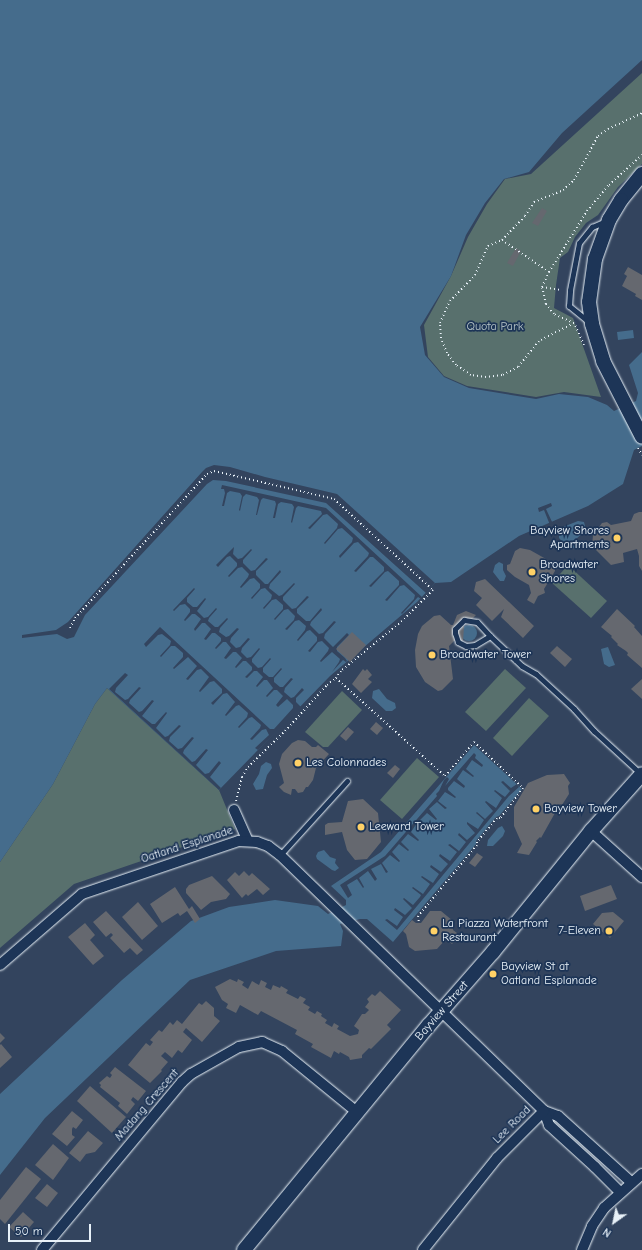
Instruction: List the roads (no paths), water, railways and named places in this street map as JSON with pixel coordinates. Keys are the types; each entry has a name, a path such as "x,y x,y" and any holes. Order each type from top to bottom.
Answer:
{"main road":[{"path":"640,443 623,401 603,361 592,324 589,302 592,272 609,220 621,200 642,174"},
{"name":"Bayview Street","path":"244,1250 440,1012 493,952 591,831 642,774"}],"street":[{"path":"234,810 248,841"},
{"path":"591,831 642,877"},
{"name":"Oatland Esplanade","path":"0,965 82,894 204,852 239,841 248,841 268,846 280,855 440,1012"},
{"name":"Lee Road","path":"423,1250 497,1158 544,1111 440,1012"},
{"name":"Madang Crescent","path":"42,1250 182,1082 191,1074 239,1047 262,1042 282,1051 358,1113"},
{"path":"544,1111 558,1116 631,1182"},
{"path":"544,1111 549,1125 620,1192"},
{"path":"582,1250 592,1226 604,1208 631,1182 642,1174"}],"lane":[{"path":"592,324 569,306 570,290 580,243 592,227 609,220"},
{"path":"490,636 475,645 466,646 458,642 455,629 464,620 473,620 522,666 536,674 558,694 642,774"},
{"path":"280,855 347,781"},
{"path":"585,1158 594,1148"}],"water":[{"path":"0,0 642,0 642,60 562,133 529,172 504,179 485,203 466,235 451,276 420,327 425,355 444,377 469,388 536,399 559,394 588,397 607,405 614,411 636,401 638,393 629,365 642,352 642,446 634,450 623,484 588,506 519,536 451,582 435,583 417,602 330,676 219,790 107,688 95,704 53,784 0,862"},
{"path":"633,330 634,338 618,340 617,332"},
{"path":"578,521 584,522 586,530 575,540 574,548 569,549 559,538 559,533 563,527"},
{"path":"499,562 503,564 503,570 506,576 504,581 500,581 493,572 495,565"},
{"path":"466,625 472,625 477,630 475,639 472,641 466,641 461,636 461,630"},
{"path":"608,647 615,665 609,667 604,664 601,649"},
{"path":"379,689 387,699 395,703 396,708 392,711 386,711 372,698 373,691"},
{"path":"474,745 522,789 499,816 496,817 476,841 476,844 393,942 367,919 360,919 340,924 343,931 341,946 276,951 190,980 45,1118 0,1175 0,1094 122,980 191,921 229,907 275,900 318,906 328,914 346,905 346,900 331,886 381,852"},
{"path":"266,762 271,764 272,768 267,775 263,789 256,790 253,784 259,774 261,766"},
{"path":"502,826 505,831 503,836 493,846 487,846 488,840 498,828"},
{"path":"324,850 330,857 336,859 335,863 339,868 335,871 317,859 316,856 318,852"}],"place":[{"name":"Bayview Shores Apartments","path":"617,538"},
{"name":"Broadwater Shores","path":"532,572"},
{"name":"Broadwater Tower","path":"432,655"},
{"name":"Les Colonnades","path":"298,763"},
{"name":"Bayview Tower","path":"536,809"},
{"name":"Leeward Tower","path":"361,827"},
{"name":"La Piazza Waterfront Restaurant","path":"434,931"},
{"name":"7-Eleven","path":"609,931"},
{"name":"Bayview St at Oatland Esplanade","path":"493,974"}],"park label":[{"name":"Quota Park","path":"495,327"}]}
